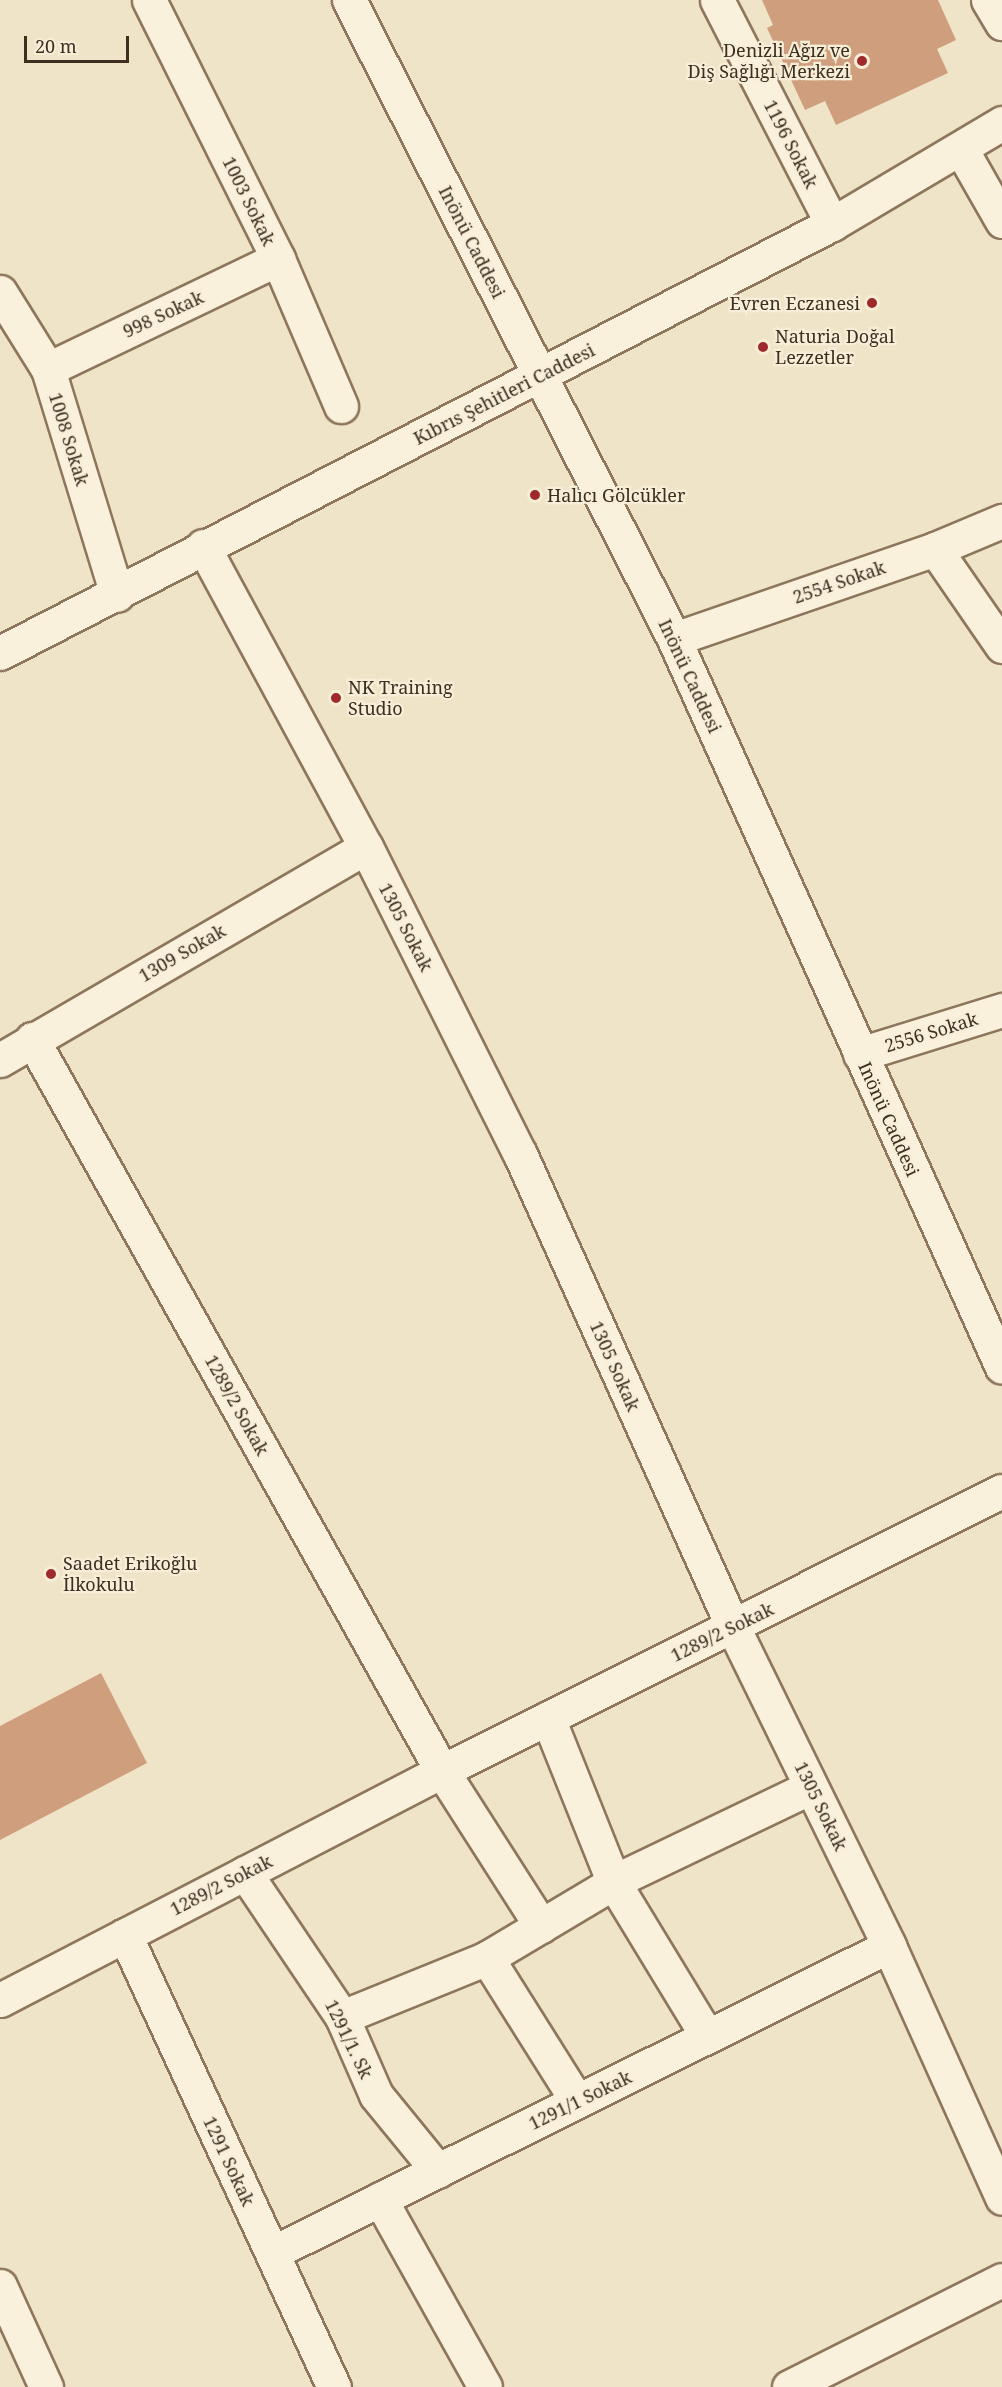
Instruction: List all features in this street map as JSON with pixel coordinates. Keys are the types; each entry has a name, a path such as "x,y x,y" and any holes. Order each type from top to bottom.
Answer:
{"street":[{"name":"1003 Sokak","path":"149,0 278,259 340,406"},
{"name":"Inönü Caddesi","path":"349,0 674,639 1002,1366"},
{"name":"1196 Sokak","path":"717,0 832,224"},
{"path":"988,0 1002,23"},
{"name":"Kıbrıs Şehitleri Caddesi","path":"0,653 117,595 203,546 540,376 832,224 1002,123"},
{"path":"961,149 1002,221"},
{"name":"998 Sokak","path":"48,369 278,259"},
{"name":"1008 Sokak","path":"0,292 48,369 117,595"},
{"name":"2554 Sokak","path":"674,639 935,549 1002,520"},
{"name":"1305 Sokak","path":"203,546 366,847 520,1154 733,1627 889,1946 1002,2198"},
{"path":"935,549 1002,646"},
{"name":"1309 Sokak","path":"0,1060 32,1039 366,847"},
{"name":"2556 Sokak","path":"860,1054 1002,1010"},
{"name":"1289/2 Sokak","path":"32,1039 442,1771"},
{"name":"1289/2 Sokak","path":"0,2000 442,1771 1002,1491"},
{"path":"548,1718 614,1883 707,2036"},
{"path":"442,1771 541,1926"},
{"path":"342,2017 487,1958 614,1883 811,1787"},
{"name":"1291/1. Sk","path":"245,1873 342,2017 376,2095 438,2171"},
{"name":"1291 Sokak","path":"125,1935 334,2387"},
{"name":"1291/1 Sokak","path":"272,2253 889,1946"},
{"path":"487,1958 577,2101"},
{"path":"380,2199 485,2387"},
{"path":"789,2387 1002,2280"},
{"path":"0,2286 46,2387"}],"building":[{"name":"Denizli Ağız ve Diş Sağlığı Merkezi","path":"762,0 938,0 956,40 937,49 948,73 836,125 825,101 805,110 767,28 773,25"},
{"path":"101,1673 147,1763 0,1840 0,1726"}],"place":[{"name":"Denizli Ağız ve Diş Sağlığı Merkezi","path":"862,61"},
{"name":"Evren Eczanesi","path":"872,303"},
{"name":"Naturia Doğal Lezzetler","path":"763,347"},
{"name":"Halıcı Gölcükler","path":"535,495"},
{"name":"NK Training Studio","path":"336,698"},
{"name":"Saadet Erikoğlu İlkokulu","path":"51,1574"}]}
